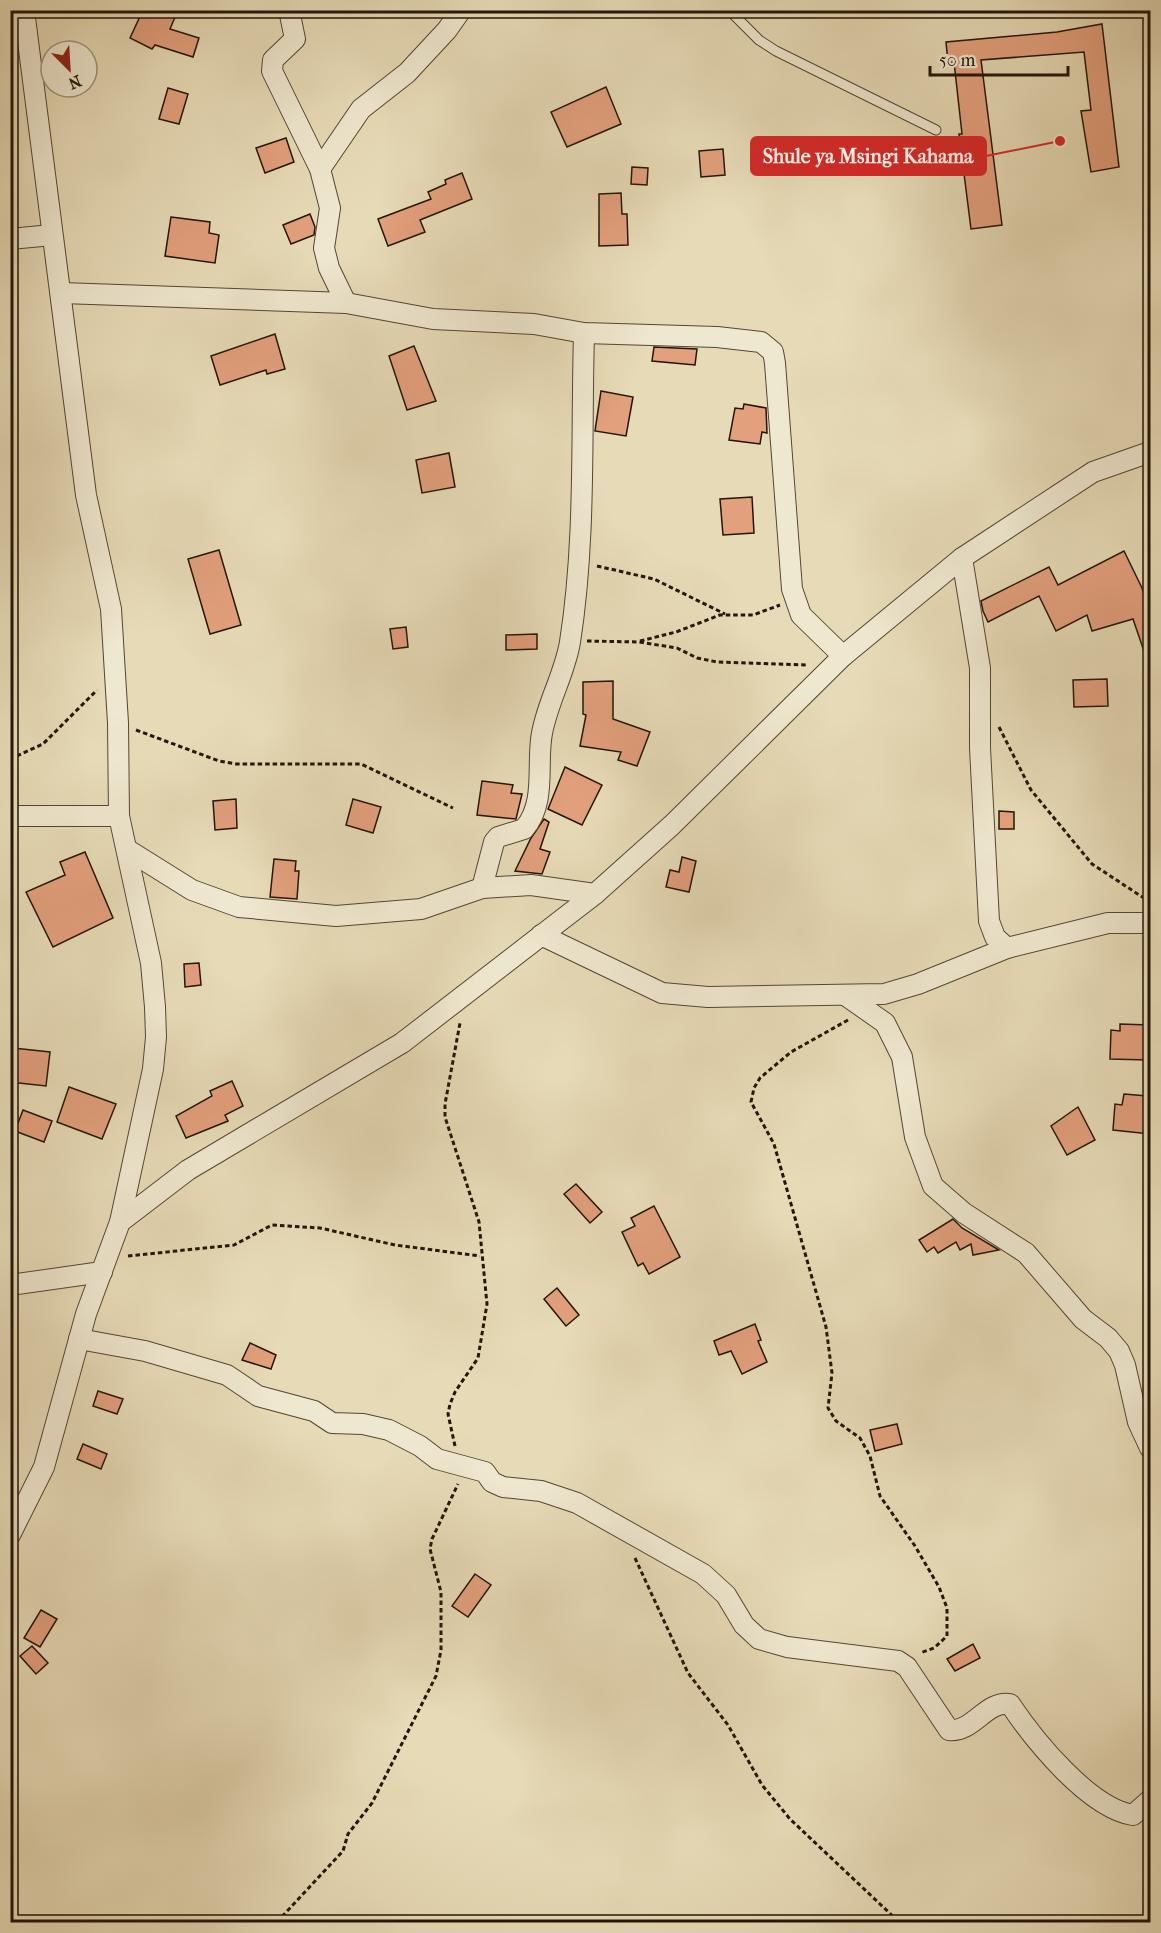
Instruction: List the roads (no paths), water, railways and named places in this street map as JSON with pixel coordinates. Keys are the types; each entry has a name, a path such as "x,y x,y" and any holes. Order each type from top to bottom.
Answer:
{"street":[{"path":"10,1535 44,1467 79,1339 120,1222 153,1068 156,1036 151,963 119,816 118,723 111,609 86,495 62,293 52,235 24,10"},
{"path":"289,10 295,39 273,60 272,71 320,169 330,208 324,248 329,268 346,303"},
{"path":"320,169 361,109 407,73 447,30 461,10"},
{"path":"10,239 52,235"},
{"path":"62,293 346,303 433,319 534,324 584,333 717,337 761,342 769,346 775,363 792,589 801,615 838,661"},
{"path":"482,888 494,842 498,837 525,829 533,815 540,776 543,729 570,641 578,561 584,333"},
{"path":"120,1222 188,1170 402,1043 595,894 672,825 838,661 962,558 1093,472 1150,452"},
{"path":"962,558 980,668 989,921 995,937 1007,948"},
{"path":"10,816 119,816"},
{"path":"128,850 192,890 239,907 336,916 403,912 439,904 482,888 531,885 595,894"},
{"path":"541,935 662,993 708,998 884,994 1007,948 1108,923 1150,923"},
{"path":"845,995 885,1023 902,1058 915,1137 933,1186 964,1214 1026,1253 1083,1319 1108,1338 1119,1351 1125,1365 1138,1422 1150,1448"},
{"path":"10,1285 104,1265"},
{"path":"79,1339 145,1351 227,1375 258,1396 314,1411 332,1423 363,1424 389,1430 420,1446 437,1460 485,1472 492,1482 503,1487 540,1491 577,1503 710,1580 726,1594 744,1624 759,1639 787,1647 892,1660 907,1667 949,1730 961,1730 984,1713 1004,1703 1010,1704 1024,1726 1073,1778 1104,1803 1120,1812 1133,1815 1150,1800"}],"lane":[{"path":"729,10 759,40 777,51 936,130"}],"place":[{"name":"Shule ya Msingi Kahama","path":"1060,141"}]}
